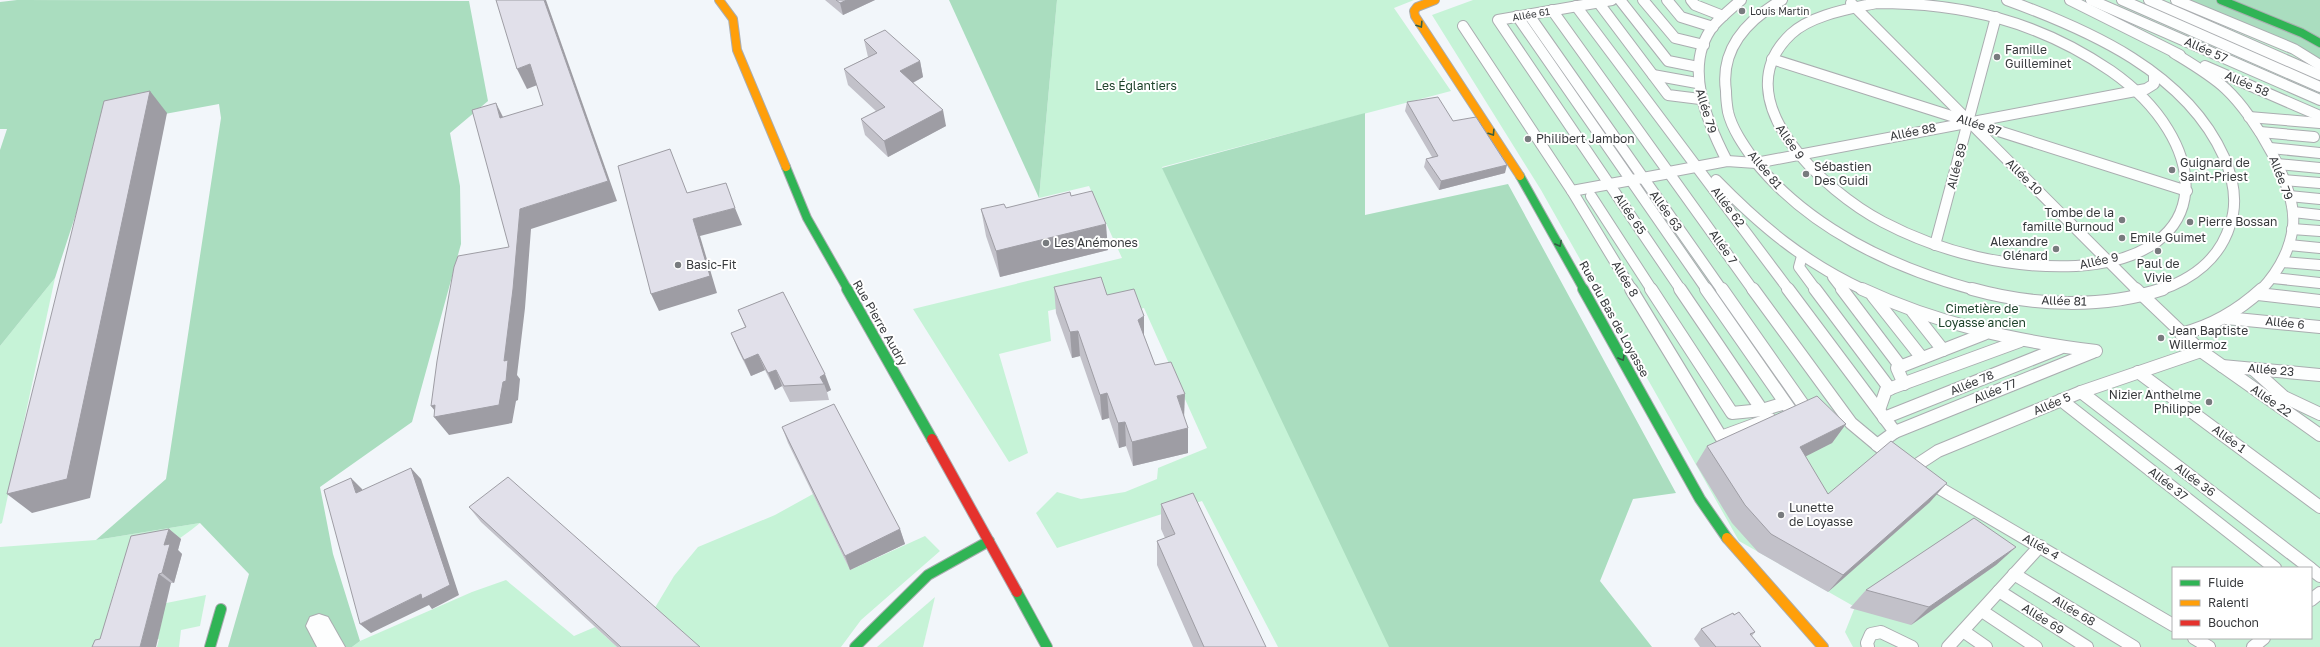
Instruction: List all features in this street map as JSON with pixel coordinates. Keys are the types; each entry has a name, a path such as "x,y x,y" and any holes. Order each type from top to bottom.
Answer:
{"street":[{"name":"Rue Pierre Audry","path":"719,0 733,19 737,50 807,218 1047,647"},
{"name":"Rue du Bas de Loyasse","path":"1435,0 1417,7 1414,12 1415,16 1527,187 1700,499 1731,544 1823,647"},
{"path":"2221,0 2302,33 2320,43"},
{"path":"856,647 928,575 989,541"},
{"path":"210,647 221,609"}],"lane":[{"name":"Allée 61","path":"1498,20 1612,0"},
{"path":"1620,0 1668,61 1698,67"},
{"path":"1643,0 1675,38 1704,45"},
{"path":"1667,0 1681,17 1713,26"},
{"path":"1691,0 1695,5 1723,16"},
{"name":"Allée 79","path":"1727,160 1709,128 1700,99 1697,83 1698,67 1704,45 1713,26 1741,0"},
{"name":"Allée 81","path":"1782,0 1760,13 1743,28 1731,46 1724,66 1723,88 1728,112 1739,137 1756,163 1786,194 1809,214 1838,233 1884,258 1927,276 1972,290 2018,299 2063,303 2105,302 2143,296 2172,286 2196,273 2214,257 2227,238 2234,217 2235,195 2230,172 2221,149 2206,126 2187,104 2154,75 2124,53 2092,34 2057,18 2007,0"},
{"path":"2070,0 2174,53"},
{"name":"Allée 57","path":"2091,0 2316,98"},
{"path":"2122,0 2320,86 2316,98 2301,108"},
{"path":"2149,0 2320,75"},
{"path":"2176,0 2294,50 2320,65"},
{"path":"1598,2 1668,95 1700,99"},
{"name":"Allée 9","path":"1852,3 1914,3 1943,6 1996,17 2058,40 2102,66 2133,90 2156,113 2175,140 2184,166 2187,191 2184,207 2174,224 2148,246 2108,261 2078,266 2039,266 1987,259 1935,245 1894,228 1858,207 1827,185 1796,155 1774,119 1768,97 1767,77 1772,59 1785,39 1804,24 1852,3"},
{"name":"Allée 10","path":"1852,3 2181,334 2201,351"},
{"name":"Allée 62","path":"1576,6 1701,166 1895,432"},
{"name":"Allée 7","path":"1552,10 1830,396 1851,423 1909,470"},
{"name":"Allée 63","path":"1529,14 1804,406"},
{"path":"1517,16 1788,407 1732,413 1591,196"},
{"name":"Allée 89","path":"1935,245 1996,17"},
{"name":"Allée 65","path":"1498,20 1762,410"},
{"name":"Allée 8","path":"1463,26 1572,191 1721,437 1788,407 1804,406 1830,396"},
{"name":"Allée 79","path":"2174,53 2210,75 2233,96 2260,132 2270,148 2277,164 2289,196 2293,212 2289,245 2273,278 2258,294 2226,318 2207,328 2181,334"},
{"name":"Allée 58","path":"2174,53 2320,116"},
{"name":"Allée 87","path":"1772,59 2187,191"},
{"path":"1653,75 1697,83"},
{"name":"Allée 88","path":"1572,191 1670,173 1727,160 1756,163 2133,90 2146,89 2154,84 2154,75"},
{"path":"2248,117 2320,123"},
{"path":"2260,132 2314,137"},
{"path":"2270,148 2320,153"},
{"path":"2277,164 2320,168"},
{"path":"1701,166 1736,203 1771,235 1830,273 1873,295 1913,312 1985,333 2021,341 2060,347"},
{"path":"2283,180 2320,183"},
{"path":"2289,196 2320,199"},
{"path":"2293,212 2320,215"},
{"path":"2292,229 2320,231"},
{"path":"2289,245 2320,248"},
{"path":"1802,256 1799,267 1890,389"},
{"path":"2282,262 2320,265"},
{"path":"1830,273 1901,367"},
{"path":"2273,278 2320,283"},
{"path":"2258,294 2320,301"},
{"path":"1873,295 1922,358"},
{"path":"1913,312 1942,350"},
{"name":"Allée 6","path":"2226,318 2320,327"},
{"path":"1904,384 1897,368 1985,333"},
{"path":"1882,414 1886,390 2021,341"},
{"name":"Allée 78","path":"1882,414 2060,347"},
{"name":"Allée 77","path":"1877,445 1895,432 2096,351 2060,347"},
{"name":"Allée 22","path":"2201,351 2320,436"},
{"name":"Allée 5","path":"1909,470 1938,451 2061,400 2201,351"},
{"name":"Allée 23","path":"2221,366 2320,375"},
{"path":"2253,369 2284,397 2319,412"},
{"name":"Allée 1","path":"2138,372 2320,507"},
{"name":"Allée 36","path":"2081,392 2310,567"},
{"name":"Allée 37","path":"2061,400 2274,567"},
{"name":"Allée 4","path":"1909,470 2172,624"},
{"path":"1948,647 2040,546"},
{"name":"Allée 36","path":"2312,569 2320,576"},
{"name":"Allée 68","path":"2014,574 2134,647"},
{"name":"Allée 69","path":"1999,591 2087,647"},
{"path":"1982,611 2036,647"},
{"path":"1963,631 1986,647"},
{"path":"1868,647 1867,643 1871,634 1881,632 1912,647"},
{"path":"2196,639 2209,647"},
{"path":"2253,647 2263,639"}],"green space":[{"path":"17,0 469,1 488,101 450,133 460,186 461,244 412,422 320,487 333,554 360,641 352,647 228,647 249,574 200,523 96,540 166,479 221,118 219,104 105,125 55,278 0,346 0,150 7,129 0,129 0,2"},
{"path":"949,0 1057,0 1039,198"},
{"name":"Les Églantiers","path":"1057,0 1414,0 1394,8 1451,91 1162,167 1390,647 1278,647 1202,501 1057,548 1036,513 1057,492 1081,499 1125,492 1157,479 1158,468 1207,448 1144,308 1116,314 1108,296 1048,311 1051,341 999,354 1028,453 1009,462 913,309 1122,258 1089,186 1039,198"},
{"name":"Cimetière de Loyasse ancien","path":"1473,0 2184,0 2320,61 2320,647 1853,647 1845,632 1855,607 1739,541 1541,190 1432,15"},
{"path":"2184,0 2320,0 2320,61"},
{"path":"1365,113 1365,215 1508,184 1676,493 1633,499 1600,581 1652,647 1389,647 1162,168"},
{"path":"55,278 2,523 0,524 0,346"},
{"path":"813,494 850,570 925,536 940,551 861,620 841,647 694,647 653,611 674,576 698,547 775,515"},
{"path":"200,523 182,537 152,555 121,567 107,615 206,595 200,626 181,630 179,647 157,647 159,639 117,647 0,647 0,547 96,540"},
{"path":"506,580 574,636 595,627 617,647 352,647 360,641 472,592"},
{"path":"935,597 923,647 877,647"}],"building":[{"path":"496,0 544,0 608,181 520,209 513,289 504,361 508,360 506,381 503,382 499,405 434,417 435,405 431,406 437,361 454,267 458,256 509,247 472,110 496,103 500,118 543,105 530,64 517,69"},
{"path":"836,0 847,0 840,3"},
{"path":"885,30 920,61 900,71 943,110 884,141 861,119 885,107 844,69 877,53 864,40"},
{"path":"150,91 67,479 7,494 104,101"},
{"path":"1438,97 1453,121 1476,117 1507,165 1441,181 1426,159 1438,156 1407,102"},
{"path":"670,149 687,193 726,183 735,208 693,219 710,276 651,294 618,166"},
{"path":"1092,191 1106,224 996,251 981,209 1004,204 1006,208 1070,192 1071,196"},
{"path":"1101,277 1107,295 1134,289 1144,316 1138,320 1155,365 1171,362 1185,394 1177,396 1188,428 1132,442 1125,422 1118,423 1107,393 1100,395 1078,331 1070,332 1054,287"},
{"path":"783,292 825,374 820,377 824,384 784,386 776,370 768,373 758,354 744,360 731,333 746,327 738,310"},
{"path":"1817,396 1846,424 1800,447 1828,494 1891,441 1947,483 1843,575 1771,534 1745,505 1707,446"},
{"path":"834,404 900,529 845,556 782,427"},
{"path":"411,468 450,585 422,599 421,594 360,624 324,490 351,478 356,493"},
{"path":"508,477 700,647 621,647 469,507"},
{"path":"1193,493 1266,647 1204,647 1157,541 1175,534 1161,504"},
{"path":"1974,518 2016,547 1929,607 1866,590"},
{"path":"169,529 164,545 170,544 162,573 159,574 140,647 92,647 95,640 100,639 131,536"},
{"path":"1739,612 1755,632 1750,634 1761,647 1716,647 1701,629 1733,613 1734,615"}],"traffic: fast":[{"path":"2221,0 2302,33 2320,43"},
{"path":"786,167 807,218 932,439"},
{"path":"1520,176 1700,499 1727,538"},
{"path":"855,647 928,575 989,541"},
{"path":"1017,592 1047,647"},
{"path":"210,647 221,609"}],"traffic: slow":[{"path":"719,0 733,19 737,50 786,167"},
{"path":"1435,0 1417,7 1414,11 1415,16 1520,176"},
{"path":"1727,538 1823,647"}],"traffic: jam":[{"path":"932,439 1017,592"}],"place":[{"name":"Louis Martin","path":"1742,11"},
{"name":"Famille Guilleminet","path":"1997,57"},
{"name":"Philibert Jambon","path":"1528,139"},
{"name":"Guignard de Saint-Priest","path":"2172,170"},
{"name":"Sébastien Des Guidi","path":"1806,174"},
{"name":"Tombe de la famille Burnoud","path":"2122,220"},
{"name":"Pierre Bossan","path":"2190,222"},
{"name":"Emile Guimet","path":"2122,238"},
{"name":"Les Anémones","path":"1046,243"},
{"name":"Alexandre Glénard","path":"2056,249"},
{"name":"Paul de Vivie","path":"2158,251"},
{"name":"Basic-Fit","path":"678,265"},
{"name":"Jean Baptiste Willermoz","path":"2161,338"},
{"name":"Nizier Anthelme Philippe","path":"2209,402"},
{"name":"Lunette de Loyasse","path":"1781,515"}]}
